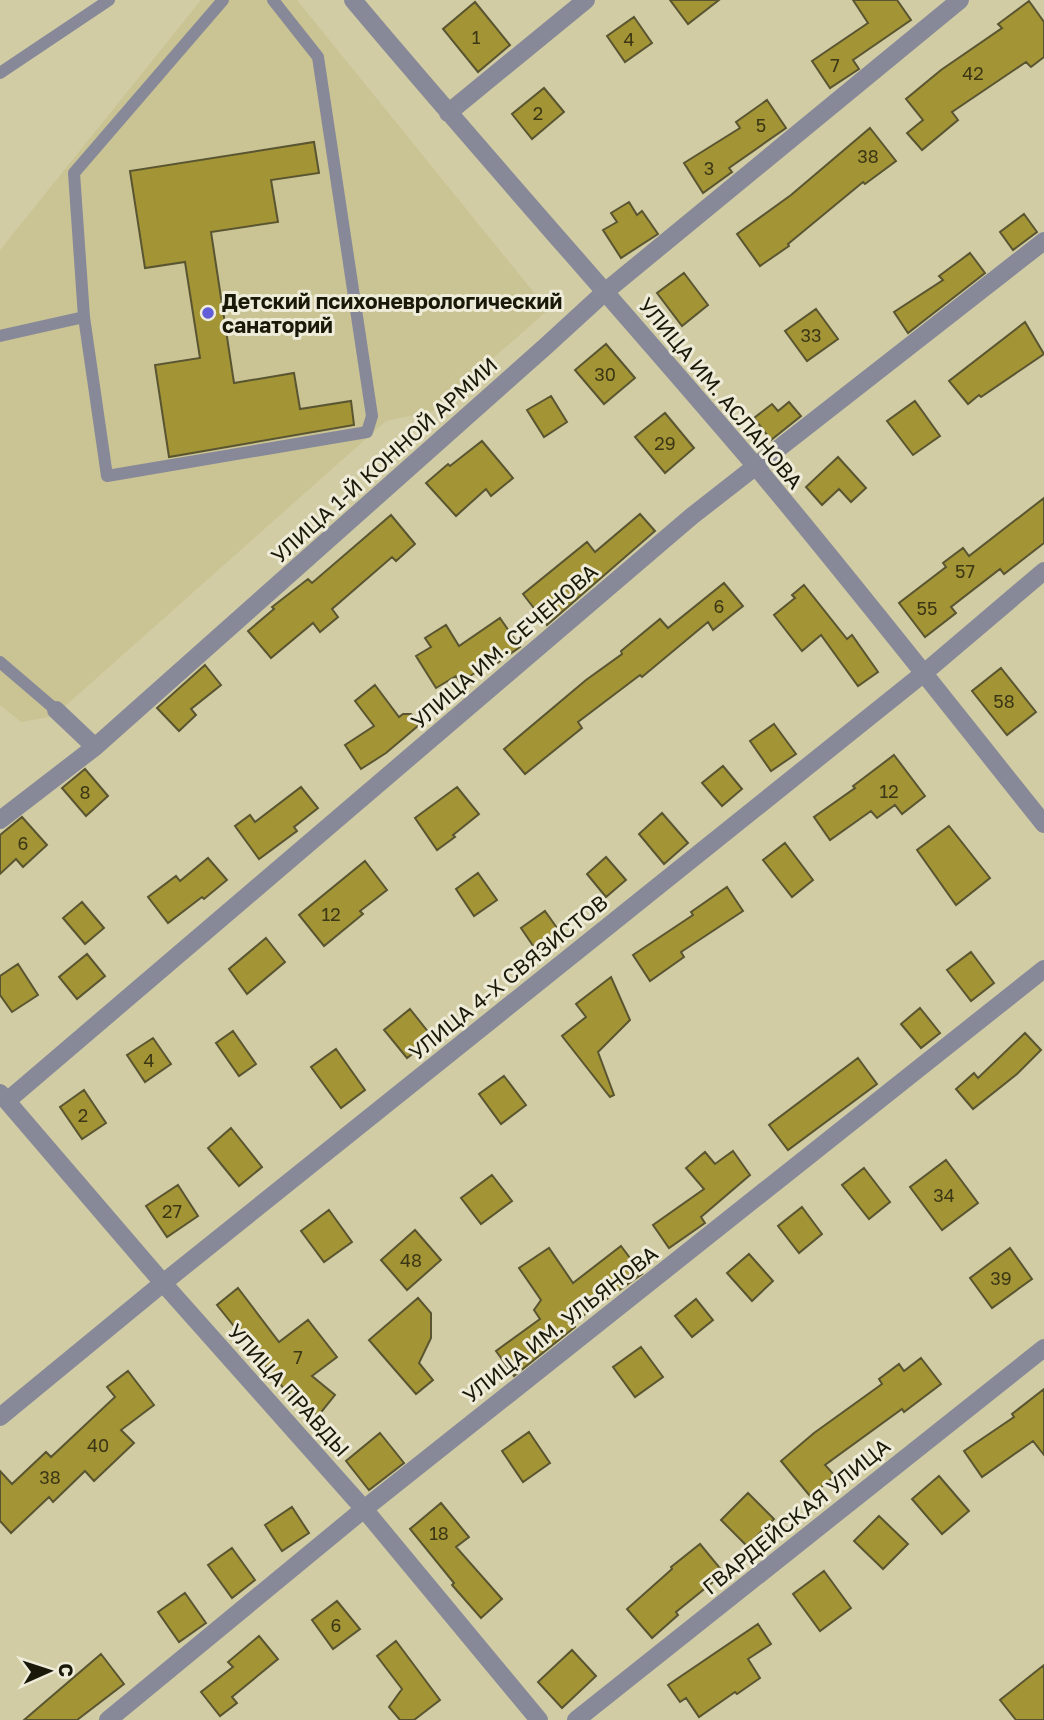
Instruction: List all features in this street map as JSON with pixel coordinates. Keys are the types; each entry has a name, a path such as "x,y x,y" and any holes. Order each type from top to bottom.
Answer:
{"street":[{"name":"УЛИЦА ИМ. АСЛАНОВА","path":"353,0 755,466 1044,824"},
{"path":"448,113 586,0"},
{"name":"УЛИЦА 1-Й КОННОЙ АРМИИ","path":"0,820 95,747 606,291 960,0"},
{"name":"УЛИЦА ИМ. СЕЧЕНОВА","path":"3,1097 681,525 1044,241"},
{"name":"УЛИЦА 4-Х СВЯЗИСТОВ","path":"0,1417 163,1283 924,673 1044,571"},
{"path":"56,710 95,747"},
{"name":"УЛИЦА ИМ. УЛЬЯНОВА","path":"108,1720 364,1509 1044,969"},
{"name":"УЛИЦА ПРАВДЫ","path":"3,1097 163,1283 364,1509 539,1720"},
{"name":"ГВАРДЕЙСКАЯ УЛИЦА","path":"576,1720 1044,1348"}],"lane":[{"path":"0,73 109,0"},
{"path":"223,0 74,173 84,317 107,476 367,432 372,416 318,57 273,0"},
{"path":"0,336 84,317"},
{"path":"0,662 56,710"}],"shaded area":[{"path":"201,0 297,0 548,310 433,411 386,421 54,716 21,722 0,705 0,250"}],"building":[{"path":"670,0 719,0 688,24"},
{"path":"853,0 897,0 911,20 853,60 859,69 830,88 812,61 868,23"},
{"path":"1029,1 1044,22 1044,57 1031,67 1026,62 952,112 958,120 922,150 907,133 923,120 906,99 941,70 1002,28 998,24"},
{"path":"475,2 510,45 478,72 443,29"},
{"path":"634,17 652,43 625,62 607,36"},
{"path":"544,88 564,112 532,139 512,114"},
{"path":"767,100 786,128 729,168 732,172 703,193 684,163 740,128 736,122"},
{"path":"870,128 896,161 865,184 863,182 788,244 789,246 760,266 737,234 791,195"},
{"name":"Детский психоневрологический санаторий","path":"314,142 319,173 271,180 278,222 211,232 234,383 294,373 300,409 351,401 354,425 169,457 155,365 200,358 185,262 145,268 130,171"},
{"path":"629,202 637,215 642,211 658,234 621,258 603,230 617,222 611,213"},
{"path":"1024,214 1037,232 1013,250 1000,232"},
{"path":"970,253 985,273 908,333 894,312 943,280 939,276"},
{"path":"684,273 708,305 682,326 657,293"},
{"path":"816,309 838,339 807,361 785,331"},
{"path":"1025,322 1044,354 968,404 949,381"},
{"path":"606,344 635,378 604,404 575,370"},
{"path":"551,396 567,422 544,437 527,410"},
{"path":"915,401 940,436 913,455 887,421"},
{"path":"789,402 801,416 771,440 754,418 772,404 778,411"},
{"path":"665,413 694,448 665,473 635,437"},
{"path":"482,441 513,478 491,496 486,489 456,516 426,483"},
{"path":"838,457 866,488 851,502 839,489 822,505 806,487"},
{"path":"1044,498 1044,543 1004,574 1000,569 951,607 956,613 925,637 899,603 946,567 943,563 963,548 969,556"},
{"path":"640,514 655,531 547,625 523,594 587,542 595,552"},
{"path":"391,515 415,544 396,561 392,557 332,609 338,617 320,632 313,623 271,658 248,631 274,609 272,607 308,579 312,583"},
{"path":"724,583 743,606 713,630 708,622 642,677 640,675 578,722 582,728 525,774 504,749 586,680 622,654 621,651 660,619 668,628"},
{"path":"804,585 847,639 852,635 878,672 858,686 821,635 802,651 774,615 795,598 792,595"},
{"path":"500,618 520,647 492,667 490,664 460,682 456,676 436,688 416,656 431,647 425,638 446,625 459,646"},
{"path":"205,665 221,685 191,709 196,715 179,731 157,708"},
{"path":"1001,668 1036,712 1007,735 972,691"},
{"path":"375,685 399,717 411,714 419,725 386,753 361,769 345,745 374,726 355,701"},
{"path":"774,724 796,754 771,771 750,741"},
{"path":"894,755 925,796 902,814 895,805 877,818 871,811 830,840 814,817 855,788 853,786"},
{"path":"723,766 742,789 722,806 702,783"},
{"path":"85,769 108,796 86,816 62,788"},
{"path":"301,787 318,808 294,827 297,831 259,859 235,826 250,815 255,822"},
{"path":"457,787 479,814 437,850 415,818"},
{"path":"662,813 688,843 664,864 639,834"},
{"path":"22,817 47,845 23,867 16,859 0,874 0,835"},
{"path":"949,826 990,878 956,905 917,850"},
{"path":"785,843 813,880 792,897 763,860"},
{"path":"606,857 626,880 606,897 587,874"},
{"path":"208,858 227,880 168,923 148,897 176,876 180,881"},
{"path":"365,861 387,890 360,911 363,914 324,946 299,915"},
{"path":"478,873 497,900 474,916 456,889"},
{"path":"727,887 743,911 681,952 684,957 650,981 633,955 693,915 691,912"},
{"path":"82,902 104,928 85,944 63,918"},
{"path":"545,911 562,935 538,953 521,928"},
{"path":"266,938 285,962 247,994 229,969"},
{"path":"971,952 994,983 971,1001 947,970"},
{"path":"87,954 105,976 77,999 59,977"},
{"path":"18,964 38,995 12,1012 0,995 0,976"},
{"path":"611,977 630,1020 598,1052 614,1095 610,1097 562,1036 586,1017 576,1004"},
{"path":"920,1008 940,1033 921,1048 901,1024"},
{"path":"410,1009 433,1038 407,1058 384,1030"},
{"path":"233,1031 256,1064 239,1076 216,1043"},
{"path":"1025,1033 1041,1050 1017,1074 973,1109 956,1089 974,1073 978,1078"},
{"path":"153,1038 171,1064 145,1082 127,1055"},
{"path":"336,1049 365,1090 341,1108 311,1067"},
{"path":"858,1058 877,1084 788,1150 769,1125"},
{"path":"504,1076 526,1105 501,1124 479,1094"},
{"path":"84,1090 106,1123 82,1139 60,1107"},
{"path":"231,1128 262,1167 239,1186 208,1148"},
{"path":"733,1151 750,1175 701,1217 705,1223 669,1248 653,1225 704,1189 686,1168 705,1152 715,1164"},
{"path":"946,1160 978,1203 942,1230 910,1187"},
{"path":"864,1168 890,1202 869,1219 842,1185"},
{"path":"492,1175 512,1201 481,1224 461,1198"},
{"path":"178,1185 198,1216 167,1237 146,1206"},
{"path":"802,1207 822,1234 799,1253 778,1226"},
{"path":"329,1210 352,1242 324,1262 301,1231"},
{"path":"415,1230 441,1260 407,1290 381,1260"},
{"path":"621,1246 642,1274 573,1323 575,1327 514,1376 496,1351 540,1319 534,1310 541,1300 519,1268 549,1248 573,1283"},
{"path":"1010,1248 1032,1279 992,1308 970,1278"},
{"path":"749,1254 773,1281 752,1301 727,1273"},
{"path":"238,1288 279,1342 308,1320 337,1357 312,1376 335,1395 318,1416 285,1390 217,1305"},
{"path":"418,1298 431,1313 431,1338 419,1363 433,1380 416,1394 369,1340"},
{"path":"696,1299 713,1320 692,1337 675,1316"},
{"path":"641,1347 663,1377 635,1397 613,1367"},
{"path":"921,1358 941,1384 825,1465 835,1476 810,1496 781,1461 814,1433 882,1384 879,1379 899,1364 904,1371"},
{"path":"128,1371 154,1405 121,1430 134,1443 94,1481 85,1471 53,1502 49,1497 11,1533 0,1521 0,1471 12,1484 46,1452 51,1457 115,1397 107,1387"},
{"path":"1044,1389 1044,1455 1033,1441 982,1477 964,1451 1014,1417 1012,1414"},
{"path":"529,1432 550,1463 523,1482 502,1451"},
{"path":"380,1433 404,1463 369,1490 346,1461"},
{"path":"939,1476 969,1511 942,1534 912,1499"},
{"path":"748,1493 774,1519 747,1546 721,1520"},
{"path":"441,1503 469,1537 456,1547 502,1599 481,1618 410,1529"},
{"path":"292,1507 309,1533 282,1551 265,1525"},
{"path":"879,1516 908,1544 883,1569 854,1541"},
{"path":"700,1544 724,1573 676,1612 678,1615 652,1638 627,1609 672,1569 671,1567"},
{"path":"232,1548 255,1580 232,1598 208,1565"},
{"path":"824,1571 851,1608 820,1631 793,1594"},
{"path":"185,1593 206,1623 179,1642 158,1612"},
{"path":"337,1601 360,1629 333,1649 312,1620"},
{"path":"758,1624 771,1644 748,1659 760,1678 699,1717 686,1698 680,1702 668,1685"},
{"path":"259,1636 278,1659 232,1697 237,1703 220,1716 201,1692 233,1667 228,1662"},
{"path":"396,1641 440,1700 414,1720 400,1720 389,1707 402,1689 377,1656"},
{"path":"572,1650 596,1676 562,1708 538,1682"},
{"path":"101,1654 124,1684 77,1720 24,1720"},
{"path":"1044,1665 1044,1720 1016,1720 1000,1700"}],"place":[{"name":"Детский психоневрологический санаторий","path":"208,313"}]}
